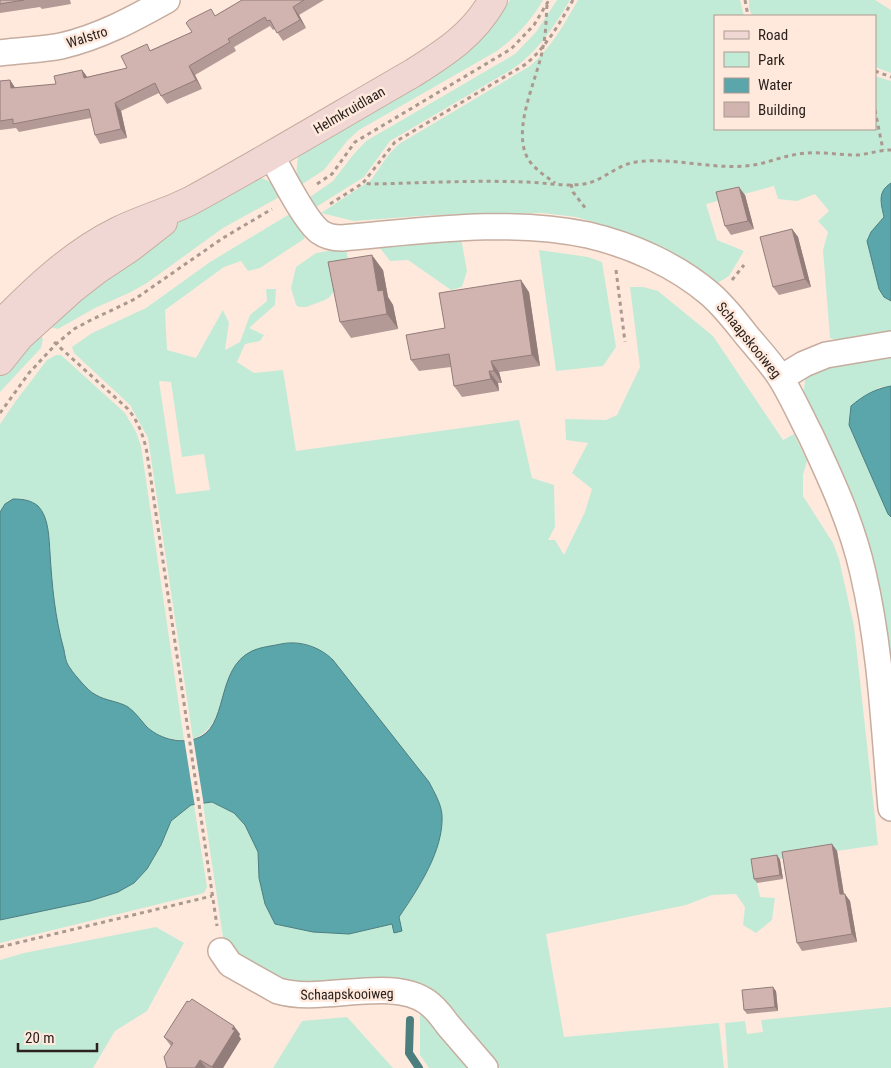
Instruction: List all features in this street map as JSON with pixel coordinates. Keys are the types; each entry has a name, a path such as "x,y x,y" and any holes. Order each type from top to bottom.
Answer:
{"street":[{"name":"Walstro","path":"0,52 60,46 90,38 117,28 167,0"},
{"name":"Helmkruidlaan","path":"0,325 37,288 84,251 118,231 190,201 438,57 461,41 493,0"},
{"name":"Schaapskooiweg","path":"271,155 311,223 320,232 335,238 468,228 525,227 568,232 613,242 641,253 667,266 710,294 727,310 780,378 799,412 848,519 863,572 879,669 891,808"},
{"name":"Helmkruidlaan","path":"1,355 71,290 131,247 190,201"},
{"path":"780,378 804,364 826,355 891,344"},
{"name":"Schaapskooiweg","path":"221,951 230,964 278,991 290,995 383,991 407,993 418,997 432,1006 485,1068"}],"path":[{"path":"308,217 363,183 395,142 518,70 543,48 573,0"},
{"path":"745,0 748,15"},
{"path":"548,2 543,48 528,103 523,141 527,156 532,164 556,183"},
{"path":"876,71 891,77"},
{"path":"876,115 883,150"},
{"path":"363,183 522,182 570,184 589,182 602,177 622,165 635,162 656,161 705,166 747,166 774,161 794,154 815,152 859,155 891,150"},
{"path":"613,242 625,342"},
{"path":"0,413 29,373 56,344 128,409 135,418 143,436 212,896 0,947"},
{"path":"0,400 6,403"}],"green space":[{"path":"510,0 543,0 523,28 497,51 359,130 347,141 324,170 301,185 297,173 299,152 490,28"},
{"path":"557,0 570,0 545,38 521,63 390,141 364,177 313,209 307,199 333,181 366,141 515,54 536,32"},
{"path":"578,0 740,0 744,15 714,15 714,130 876,130 876,76 891,81 891,183 885,187 884,217 871,232 884,297 891,301 891,335 845,343 830,338 823,250 828,232 818,221 829,211 815,194 797,201 778,199 774,186 706,204 717,240 744,251 729,276 716,284 642,239 576,217 542,213 434,215 354,221 321,213 371,180 389,154 399,144 530,66 551,43"},
{"path":"749,0 875,0 891,10 891,73 876,67 876,15 752,15"},
{"path":"258,176 272,183 283,195 223,228 147,283 129,293 95,308 58,329 51,327 44,321 115,266 185,218"},
{"path":"293,212 305,234 304,239 260,268 248,271 241,261 224,267 165,310 167,350 196,358 223,310 229,323 225,350 240,342 250,315 267,301 266,289 276,289 275,305 249,328 264,335 260,341 245,344 237,362 254,373 283,370 296,451 519,420 532,478 554,485 555,527 548,540 555,540 564,555 585,512 592,489 572,473 588,443 566,440 565,419 606,420 617,415 640,367 630,287 643,287 658,291 713,336 783,440 794,434 807,461 803,475 803,496 833,543 839,559 854,626 878,845 753,863 760,897 775,898 772,920 756,933 743,925 745,907 736,894 712,895 686,905 546,934 564,1037 719,1023 724,1068 500,1068 443,1005 287,984 248,964 225,943 203,804 212,802 234,813 245,825 258,852 259,878 265,904 271,916 349,934 392,924 395,933 402,931 399,917 422,882 442,814 439,802 429,782 311,646 277,645 265,647 247,654 236,665 229,678 214,720 206,731 193,739 148,438 130,405 74,353 72,347 92,333 146,308 210,262","holes":["159,381 171,382 182,457 204,454 210,490 176,494"]},
{"path":"461,238 467,271 462,287 451,290 408,260 390,261 380,248 388,243"},
{"path":"346,249 349,266 330,297 306,307 296,305 291,288 296,267 316,253"},
{"path":"539,250 588,257 602,262 616,347 603,366 556,371"},
{"path":"40,335 43,339 41,348 0,392 0,372"},
{"path":"891,353 891,386 878,388 888,514 891,517 891,681 885,617 869,548 804,396 804,386 807,376 821,368"},
{"path":"56,355 61,355 125,413 136,432 141,446 184,740 167,738 157,734 133,711 94,694 74,676 63,650 56,619 49,538 5,504 0,512 0,424 47,360"},
{"path":"191,805 194,805 207,887 204,893 0,943 0,920 90,901 118,892 134,883 147,869 161,845 171,821"},
{"path":"156,927 184,943 147,1011 115,1031 93,1068 0,1068 0,960 24,953"},
{"path":"891,1007 891,1068 728,1068 725,1023 745,1021 747,1034 763,1032 761,1020"},
{"path":"420,1010 472,1068 429,1068 420,1055"},
{"path":"347,1017 393,1068 273,1068 302,1021"}],"water":[{"path":"891,183 891,301 884,297 879,289 867,241 871,232 884,217 881,198 884,190"},
{"path":"891,386 891,517 849,425 851,406 870,393"},
{"path":"13,499 32,502 38,506 44,516 49,535 58,626 69,666 82,683 92,692 100,697 128,707 156,734 182,741 195,739 206,733 213,724 232,671 240,660 252,651 295,643 316,648 333,660 429,782 440,806 442,828 439,842 428,869 399,917 402,931 394,933 392,924 349,934 313,932 275,924 265,904 259,878 258,852 245,825 234,813 212,802 191,805 171,821 161,845 147,869 134,883 118,892 90,901 0,920 0,512 5,504"}],"pier":[{"path":"193,737 204,806 195,807 184,738"}],"building":[{"path":"0,0 24,0 0,4"},
{"path":"242,0 304,0 293,7 300,20 277,33 270,20 267,21 265,17 228,39 230,42 189,66 196,80 161,96 155,83 115,103 121,129 95,135 89,109 13,124 13,119 0,121 0,81 10,80 11,88 56,84 54,76 82,70 84,78 127,68 121,56 147,44 150,51 192,32 186,23 189,20 211,9 215,16"},
{"path":"739,187 748,221 725,226 716,192"},
{"path":"792,229 805,279 773,287 760,237"},
{"path":"372,255 378,291 383,290 387,314 340,322 328,262"},
{"path":"521,280 532,355 491,361 494,371 489,371 491,379 454,386 449,354 411,360 406,335 445,328 439,293"},
{"path":"832,844 840,894 845,894 852,934 797,943 782,852"},
{"path":"777,855 780,875 754,879 751,859"},
{"path":"773,987 775,1007 744,1010 742,990"},
{"path":"192,999 234,1026 232,1029 235,1030 212,1067 200,1060 195,1068 167,1068 164,1057 173,1043 164,1037 187,1001 189,1002"}],"waterway":[{"path":"410,1020 409,1053 419,1068"}]}
